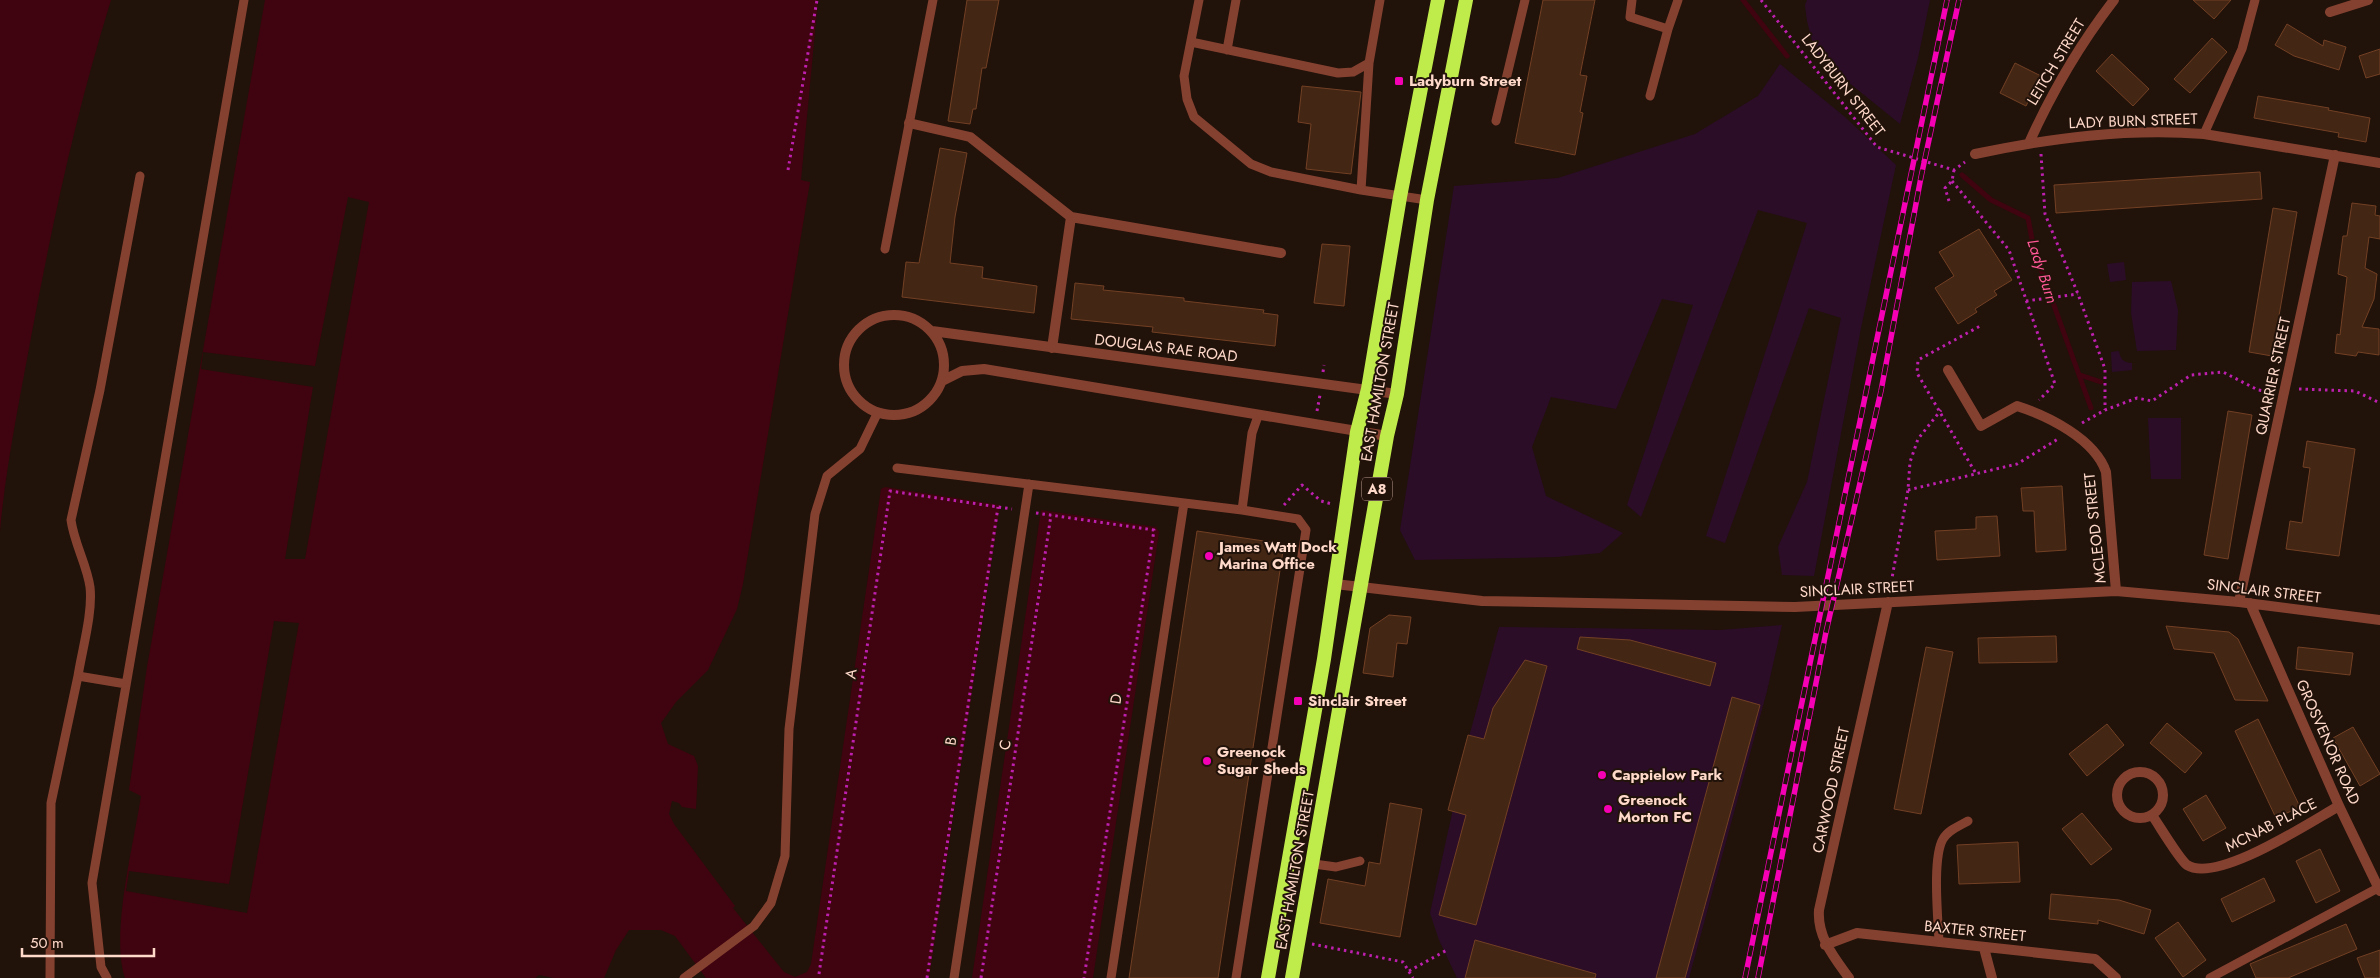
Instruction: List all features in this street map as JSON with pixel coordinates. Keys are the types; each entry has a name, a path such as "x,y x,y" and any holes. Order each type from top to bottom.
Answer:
{"highway":[{"name":"EAST HAMILTON STREET","path":"1268,978 1324,659 1357,432 1368,389 1400,197 1438,0"},
{"name":"EAST HAMILTON STREET","path":"1292,978 1314,864 1387,436 1397,394 1427,200 1466,0"}],"street":[{"name":"LEITCH STREET","path":"2028,143 2047,104 2067,70 2114,0"},
{"path":"2330,12 2368,0"},
{"path":"909,123 970,137 1071,217 1282,253"},
{"name":"LADY BURN STREET","path":"1975,154 2040,141 2117,134 2204,134 2380,163"},
{"name":"QUARRIER STREET","path":"2239,602 2335,155"},
{"path":"1052,348 1071,217"},
{"path":"890,314 913,318 932,331 944,355 942,381 933,399 917,411 897,416 877,414 857,401 845,382 843,358 851,337 868,321 890,314"},
{"name":"DOUGLAS RAE ROAD","path":"932,331 1397,394"},
{"path":"942,381 962,371 984,369 1387,436"},
{"name":"MCLEOD STREET","path":"1948,370 1981,426 2017,406 2035,412 2070,432 2102,460 2106,472 2116,592"},
{"name":"SINCLAIR STREET","path":"1335,584 1482,601 1795,607 2116,592 2250,603 2380,620"},
{"name":"CARWOOD STREET","path":"1849,978 1825,945 1819,919 1888,602"},
{"name":"GROSVENOR ROAD","path":"2250,603 2339,806 2379,890"},
{"path":"2140,772 2154,777 2159,782 2162,789 2161,804 2152,815 2137,818 2123,812 2116,798 2117,790 2126,777 2140,772"},
{"name":"MCNAB PLACE","path":"2152,815 2186,864 2201,869 2218,868 2243,859 2339,806"},
{"name":"BAXTER STREET","path":"1825,945 1858,933 2095,959 2116,978"},
{"path":"1984,948 1992,978"}],"lane":[{"path":"107,978 102,967 92,883 244,0"},
{"path":"885,249 933,0"},
{"path":"1199,0 1184,76 1187,99 1194,117 1251,164 1271,172 1361,190 1427,200"},
{"path":"1227,50 1236,0"},
{"path":"1361,190 1369,63 1380,0"},
{"path":"1496,121 1525,0"},
{"path":"1632,0 1630,17 1668,29"},
{"path":"1650,96 1678,0"},
{"path":"2204,134 2242,49 2255,0"},
{"path":"1191,42 1338,73 1353,72 1369,63"},
{"path":"50,978 51,803 78,676 90,600 90,586 73,537 71,520 100,390 140,176"},
{"path":"684,978 754,926 771,903 786,856 789,729 815,514 827,476 860,449 877,414"},
{"path":"1242,510 1252,433 1258,416"},
{"path":"897,468 1298,518 1306,530 1236,978"},
{"path":"954,978 1029,484"},
{"path":"1111,978 1184,503"},
{"path":"78,676 126,684"},
{"path":"1939,942 1937,877 1940,846 1949,831 1968,821"},
{"path":"1314,864 1336,867 1360,861"},
{"path":"2210,978 2379,890"}],"path":[{"path":"788,170 817,0"},
{"name":"LADYBURN STREET","path":"1761,0 1877,147 1954,170"},
{"path":"2040,141 2045,214 2078,294 2104,369 2105,410"},
{"path":"1949,201 1945,188 1952,181 1954,170 1975,154"},
{"path":"1952,181 2009,250 2055,384 2036,404 2035,412"},
{"path":"2026,301 2078,294"},
{"path":"1908,490 1975,472 2017,464 2070,432 2090,417 2137,398 2152,401 2191,375 2223,372 2258,390 2295,388 2355,390 2380,403"},
{"path":"1888,602 1908,490 1910,462 1918,439 1941,410 1975,472"},
{"path":"1275,515 1302,485 1321,501 1332,504"},
{"name":"A","path":"819,974 890,491 1003,508"},
{"name":"B","path":"927,978 998,507"},
{"name":"D","path":"1046,514 1154,530 1084,978"},
{"name":"C","path":"981,978 1051,515"},
{"path":"1299,941 1403,962 1413,978"},
{"path":"1409,971 1447,950"}],"shaded area":[{"path":"0,0 111,0 87,82 48,248 14,431 0,531"},
{"path":"265,0 818,0 801,180 810,182 743,584 737,609 708,670 676,702 661,723 668,744 694,756 698,766 696,809 682,807 679,803 672,801 669,814 674,824 735,906 733,908 784,972 795,977 807,972 811,964 881,489 885,487 1000,505 929,978 706,978 675,936 661,930 629,930 616,950 604,978 554,978 539,975 535,978 125,978 121,960 122,914 141,796 129,790 147,667"},
{"path":"1807,0 1930,0 1918,58 1900,124 1816,56 1807,21 1805,5"},
{"path":"1780,64 1845,117 1896,165 1861,328 1814,576 1782,575 1778,547 1807,482 1841,318 1809,308 1725,543 1706,536 1807,223 1758,210 1641,517 1627,505 1693,305 1662,299 1616,409 1551,397 1532,447 1546,496 1623,533 1600,553 1556,557 1415,560 1400,530 1454,186 1558,178 1695,134 1758,96"},
{"path":"2124,262 2126,280 2110,282 2107,264"},
{"path":"2171,281 2178,310 2176,350 2137,351 2131,313 2132,282"},
{"path":"2119,351 2123,360 2132,363 2132,370 2112,372 2111,352"},
{"path":"2148,418 2181,418 2181,479 2151,479"},
{"path":"1041,510 1156,527 1159,532 1093,978 972,978"},
{"name":"Cappielow Park","path":"1782,625 1767,691 1689,978 1457,978 1439,940 1430,913 1469,737 1499,627 1720,630"}],"pier":[{"path":"348,197 369,202 305,559 285,559 313,387 201,369 203,352 315,366"},
{"path":"274,621 299,623 247,913 126,891 129,871 229,884"}],"building":[{"path":"967,0 999,0 986,68 982,68 976,109 973,109 970,124 948,121"},
{"path":"1543,0 1595,0 1580,75 1587,76 1580,112 1583,113 1575,155 1515,143"},
{"path":"2193,0 2231,0 2214,19"},
{"path":"2287,24 2323,46 2324,40 2346,47 2339,70 2294,56 2275,45"},
{"path":"2212,38 2227,52 2190,93 2174,79"},
{"path":"2380,49 2380,74 2366,78 2359,56"},
{"path":"2112,54 2149,89 2133,106 2096,71"},
{"path":"2015,63 2041,76 2026,106 2000,93"},
{"path":"1302,86 1361,92 1351,174 1306,169 1311,124 1298,122"},
{"path":"2258,96 2329,108 2328,110 2370,118 2366,142 2338,137 2339,133 2254,118"},
{"path":"940,148 967,153 955,217 950,263 983,267 982,278 1037,286 1034,313 902,297 906,262 919,263"},
{"path":"2260,172 2262,199 2056,213 2054,185"},
{"path":"2352,203 2376,206 2375,215 2380,216 2380,239 2369,237 2365,268 2377,274 2374,299 2362,327 2379,329 2379,355 2358,352 2356,356 2335,353 2337,334 2340,335 2347,277 2338,274 2343,236 2347,236"},
{"path":"2273,208 2297,212 2272,356 2249,352"},
{"path":"1979,229 2012,280 1994,291 1997,295 1975,309 1977,312 1958,324 1935,288 1954,276 1939,252"},
{"path":"1322,244 1350,246 1344,306 1314,303"},
{"path":"1075,283 1104,286 1103,290 1184,298 1184,301 1264,310 1263,313 1278,315 1275,346 1152,332 1153,327 1071,319"},
{"path":"2228,411 2252,415 2228,559 2204,555"},
{"path":"2307,441 2355,449 2339,556 2286,549 2290,521 2302,523 2310,468 2303,467"},
{"path":"2062,486 2066,550 2036,552 2034,511 2023,511 2021,488"},
{"path":"1997,516 2000,556 1937,560 1935,531 1976,529 1976,517"},
{"name":"Greenock Sugar Sheds","path":"1197,531 1284,544 1218,978 1129,978"},
{"path":"1389,615 1411,617 1407,644 1397,643 1393,677 1363,673 1370,628"},
{"path":"2166,626 2229,632 2238,639 2268,701 2235,700 2214,653 2174,649"},
{"path":"2056,636 2057,662 1979,663 1978,638"},
{"path":"1580,637 1630,640 1716,663 1710,686 1577,649"},
{"path":"1926,647 1953,652 1921,814 1894,809"},
{"path":"2298,647 2353,653 2350,675 2296,669"},
{"path":"1525,660 1547,666 1476,925 1439,915 1466,815 1448,810 1468,735 1484,739 1493,708"},
{"path":"1732,697 1760,705 1685,978 1656,978"},
{"path":"2258,719 2300,807 2276,818 2235,731"},
{"path":"2167,723 2202,753 2185,773 2150,743"},
{"path":"2107,724 2124,745 2087,776 2069,754"},
{"path":"2353,727 2380,774 2360,786 2333,738"},
{"path":"2206,795 2226,828 2203,841 2183,809"},
{"path":"1390,803 1422,809 1400,937 1320,923 1328,879 1365,886 1369,862 1380,864"},
{"path":"2082,813 2112,849 2091,865 2062,829"},
{"path":"2018,842 2020,882 1959,884 1957,845"},
{"path":"2320,849 2340,891 2316,903 2296,861"},
{"path":"2264,878 2275,901 2232,922 2221,899"},
{"path":"2051,894 2119,900 2151,910 2144,934 2098,920 2098,924 2049,919"},
{"path":"2178,922 2206,960 2183,977 2155,938"},
{"path":"2346,924 2357,949 2288,978 2256,978 2250,964"},
{"path":"1475,940 1596,974 1595,978 1465,978"},
{"path":"2380,950 2380,978 2365,978 2357,958"}],"waterway":[{"name":"Lady Burn","path":"1743,0 1787,56"},
{"name":"Lady Burn","path":"1962,175 1991,200 2028,218 2034,250 2091,408"},
{"name":"Lady Burn","path":"2080,375 2101,382"}],"railway":[{"path":"1745,978 1947,0"},
{"path":"1758,978 1826,632 1881,391 1921,177 1959,0"}],"place":[{"name":"Ladyburn Street","path":"1399,81"},
{"name":"James Watt Dock Marina Office","path":"1209,556"},
{"name":"Sinclair Street","path":"1298,701"},
{"name":"Greenock Sugar Sheds","path":"1207,761"},
{"name":"Cappielow Park","path":"1602,775"},
{"name":"Greenock Morton FC","path":"1608,809"}]}
